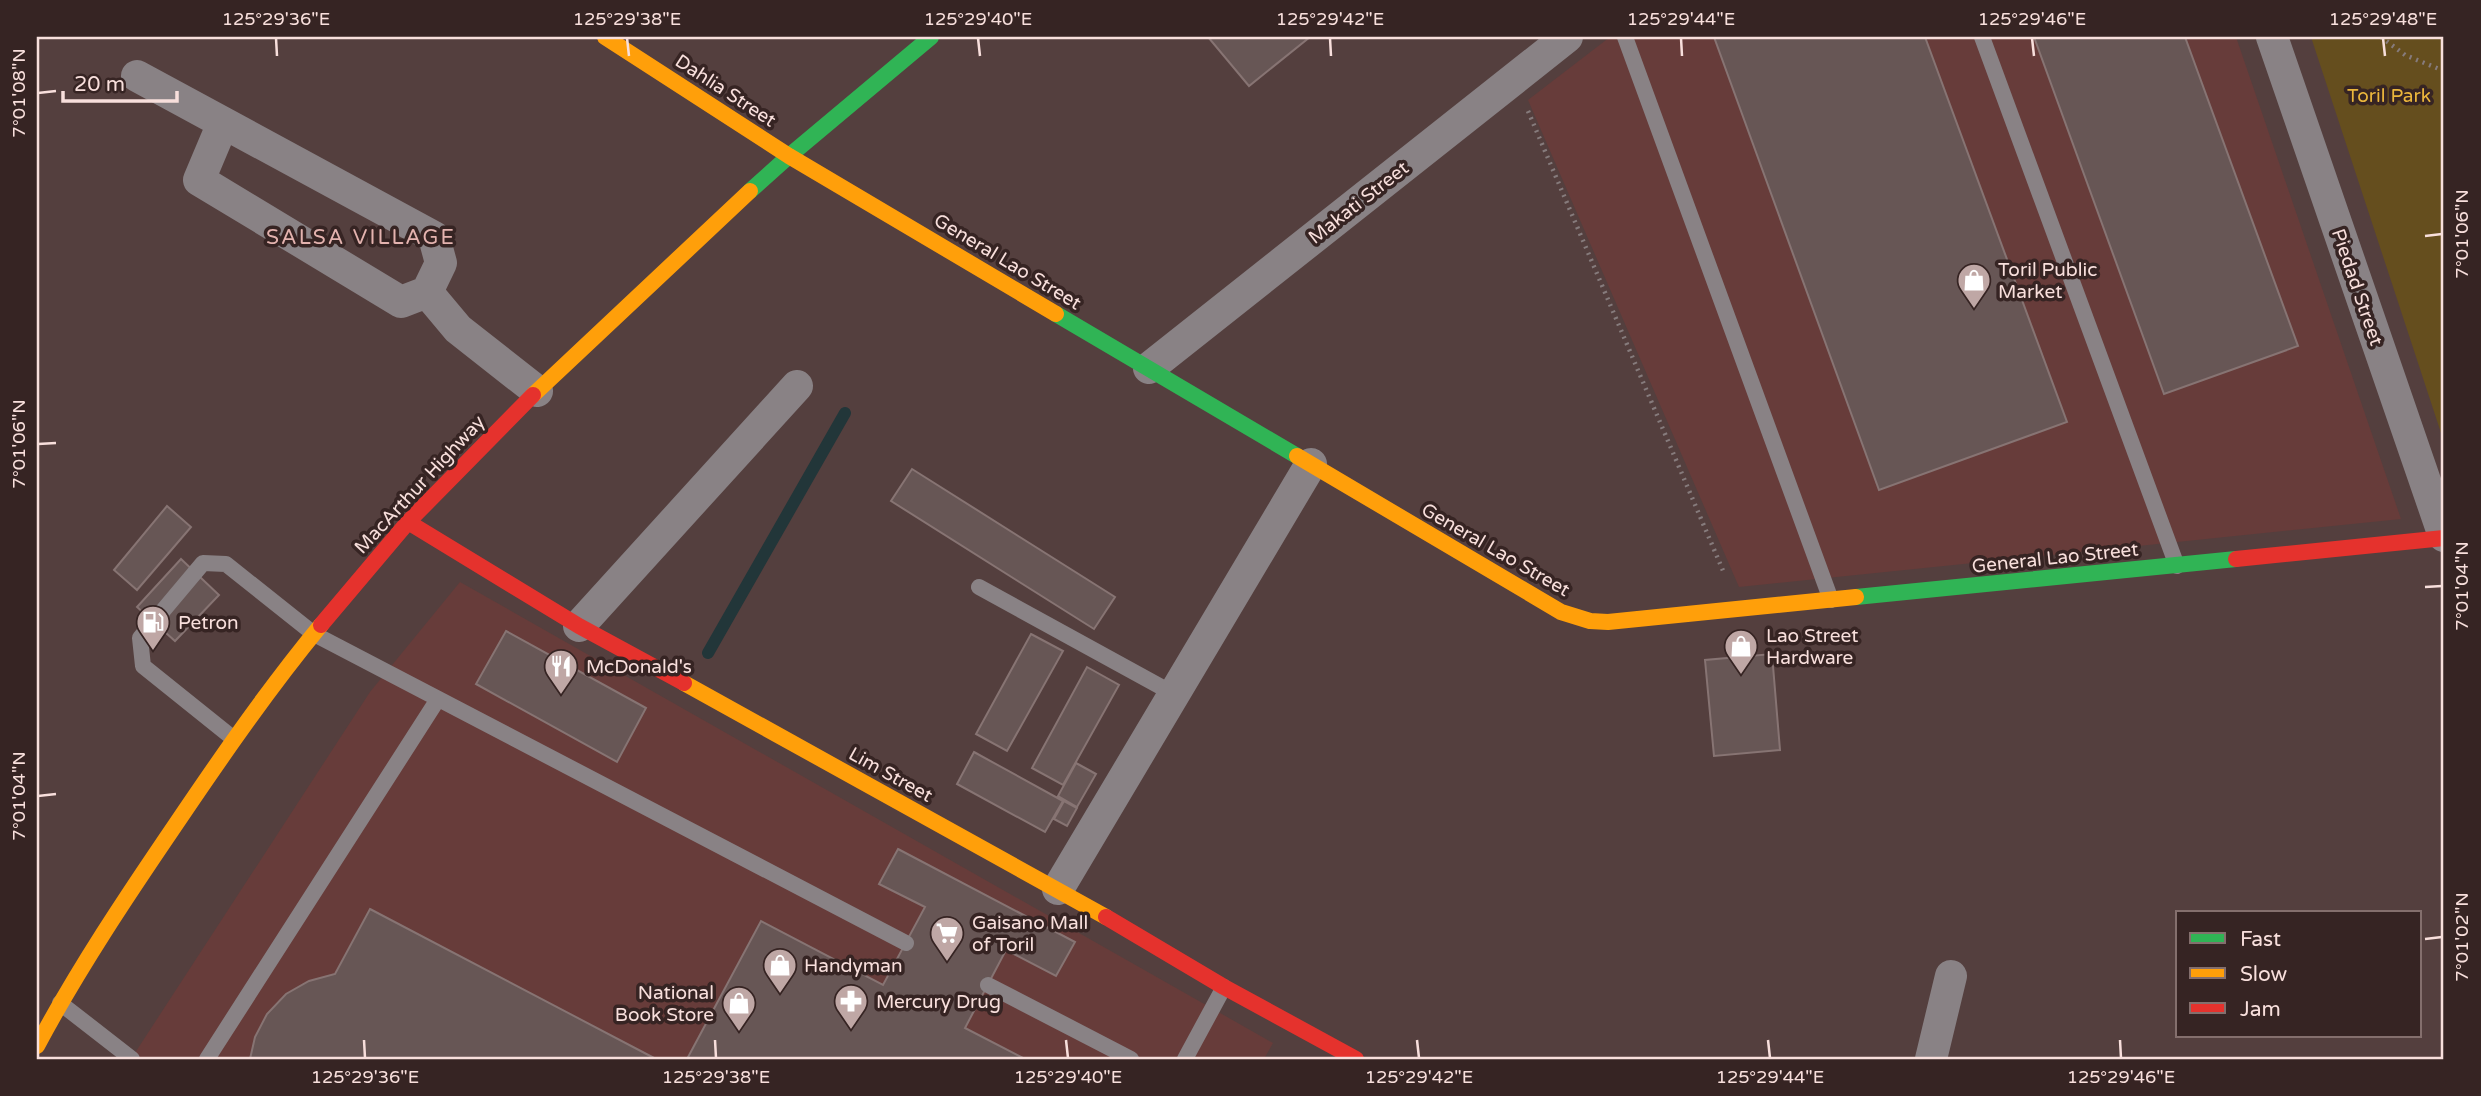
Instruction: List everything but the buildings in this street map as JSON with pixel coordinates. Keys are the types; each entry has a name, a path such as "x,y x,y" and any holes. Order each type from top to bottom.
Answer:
{"main road":[{"name":"Dahlia Street","path":"606,37 789,156"},
{"name":"MacArthur Highway","path":"37,1046 115,914 234,739 314,634 408,522 537,391 789,156 931,37"},
{"name":"General Lao Street","path":"789,156 1561,612 1576,618 1608,622 1739,610 2444,537"},
{"name":"Lim Street","path":"408,522 579,626 1058,890 1224,987 1356,1059"}],"street":[{"name":"Makati Street","path":"1149,368 1567,37"},
{"name":"Piedad Street","path":"2272,37 2444,537"},
{"path":"137,76 434,237 441,263 427,292 401,302 199,180 223,123"},
{"path":"427,292 458,329 537,391"},
{"path":"579,626 797,386"},
{"path":"1058,890 1311,464"},
{"path":"1931,1059 1951,976"}],"lane":[{"path":"1625,37 1832,601"},
{"path":"1982,37 2177,566"},
{"path":"234,739 144,666 140,638 203,563 226,564 314,634 905,943"},
{"path":"979,587 1174,694"},
{"path":"207,1059 438,699"},
{"path":"988,985 1131,1059"},
{"path":"1185,1059 1224,987"},
{"path":"60,1003 132,1059"}],"path":[{"path":"2381,37 2405,55 2444,71"},
{"path":"1514,79 1739,610"}],"shaded area":[{"name":"Toril Public Market","path":"1610,37 2236,37 2401,519 1739,587 1528,100"},
{"path":"460,582 1273,1043 1264,1059 131,1059 370,692"}],"green space":[{"name":"Toril Park","path":"2311,37 2444,37 2444,442"}],"waterway":[{"path":"708,653 845,413"}],"traffic: fast":[{"path":"750,191 931,37"},
{"path":"1056,314 1297,456"},
{"path":"1856,597 2236,559"}],"traffic: slow":[{"path":"605,37 789,156 1056,314"},
{"path":"533,395 750,191"},
{"path":"1297,456 1561,612 1590,621 1608,622 1856,597"},
{"path":"37,1046 86,961 158,851 246,723 321,625"},
{"path":"684,683 1106,917"}],"traffic: jam":[{"path":"321,625 408,522 533,395"},
{"path":"408,522 579,626 684,683"},
{"path":"2236,559 2444,538"},
{"path":"1106,917 1224,987 1356,1059"}],"place":[{"name":"Toril Public Market","path":"1974,310"},
{"name":"Petron","path":"153,652"},
{"name":"Lao Street Hardware","path":"1741,676"},
{"name":"McDonald's","path":"561,696"},
{"name":"Gaisano Mall of Toril","path":"947,963"},
{"name":"Handyman","path":"780,995"},
{"name":"Mercury Drug","path":"851,1031"},
{"name":"National Book Store","path":"739,1033"}],"district":[{"name":"SALSA VILLAGE","path":"361,237"}]}
